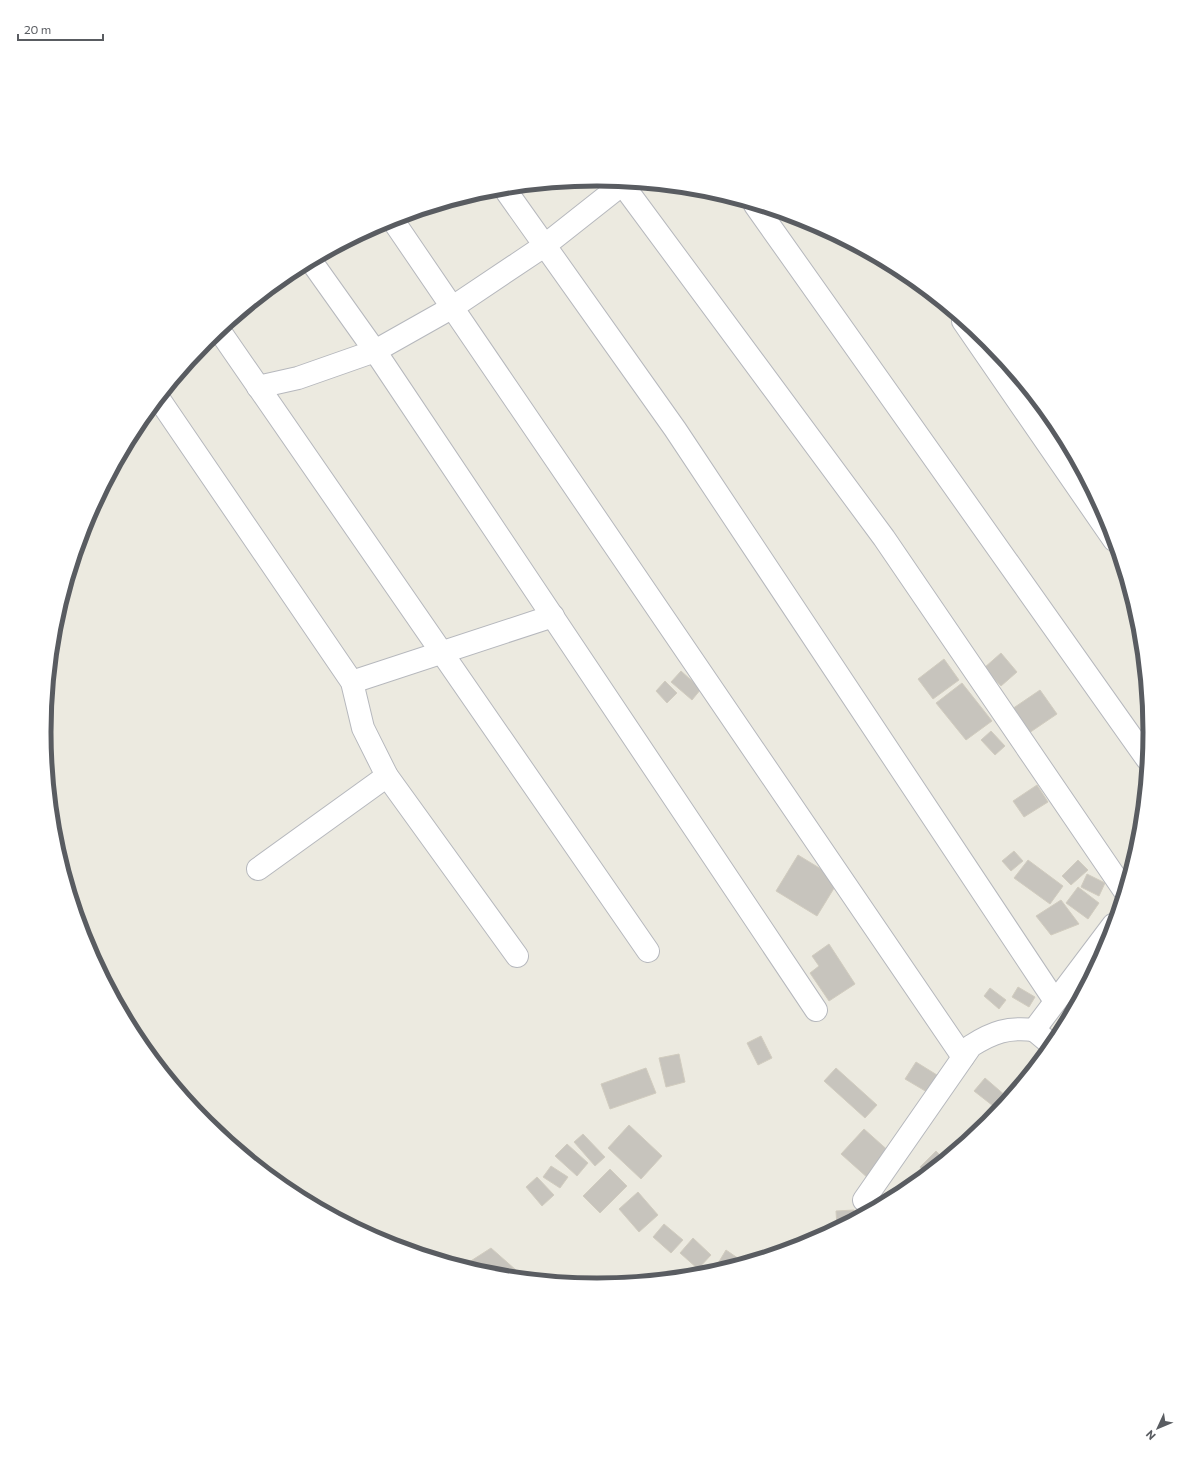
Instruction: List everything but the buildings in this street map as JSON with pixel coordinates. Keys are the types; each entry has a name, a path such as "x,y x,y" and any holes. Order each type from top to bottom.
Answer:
{"street":[{"path":"258,387 298,378 375,351 453,307 544,246 616,187"},
{"path":"626,187 884,538 1121,885"},
{"path":"508,194 675,429 1055,1001"},
{"path":"759,211 1142,753"},
{"path":"396,225 963,1057"},
{"path":"314,265 375,351 816,1010"},
{"path":"222,335 648,951"},
{"path":"977,340 1088,494"},
{"path":"162,403 352,682 362,728 387,776 517,956"},
{"path":"352,682 553,616"},
{"path":"258,869 387,776"},
{"path":"1034,1030 1100,943"},
{"path":"864,1200 970,1046 990,1034 1016,1028 1034,1030 1047,1041"}]}
